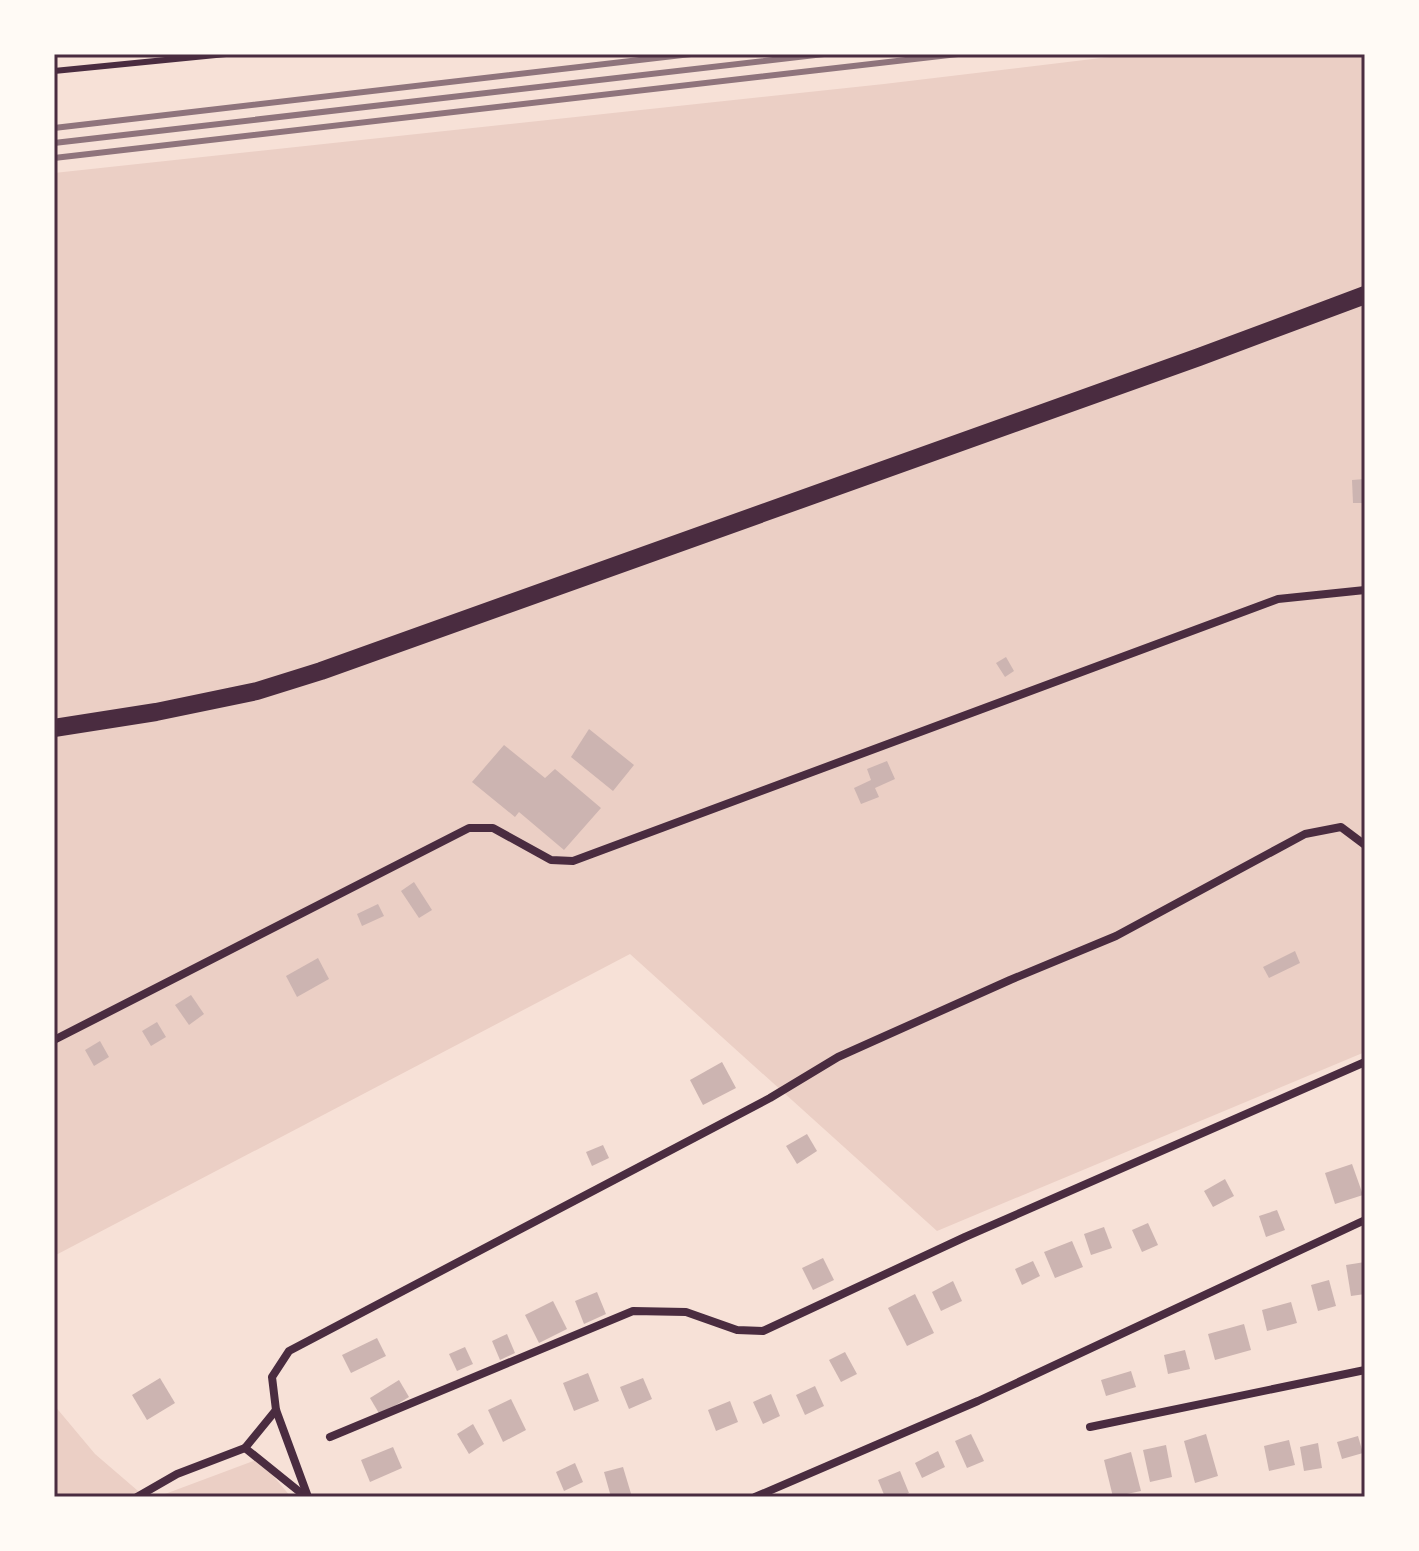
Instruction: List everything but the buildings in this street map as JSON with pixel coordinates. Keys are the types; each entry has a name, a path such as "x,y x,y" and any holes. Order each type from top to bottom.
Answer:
{"main road":[{"path":"54,728 156,712 257,691 321,671 1365,295"}],"street":[{"path":"54,1040 469,828 493,828 551,860 573,861 1278,599 1365,590"},
{"path":"307,1497 276,1410 272,1377 289,1351 770,1098 838,1057 1116,936 1305,834 1341,827 1365,845"},
{"path":"330,1437 633,1311 686,1312 737,1330 763,1331 965,1237 1365,1062"},
{"path":"755,1497 978,1401 1365,1220"},
{"path":"1090,1427 1365,1370"},
{"path":"137,1497 177,1474 245,1448 276,1410"},
{"path":"245,1448 307,1497"}],"lane":[{"path":"54,71 226,54"}],"shaded area":[{"path":"1134,54 1365,54 1365,1052 937,1231 630,954 54,1256 54,173 884,84"},
{"path":"54,1405 95,1454 145,1497 54,1497"},
{"path":"259,1459 291,1497 157,1497"}],"railway":[{"path":"54,128 691,54"},
{"path":"54,143 824,54"},
{"path":"54,158 958,54"}]}
